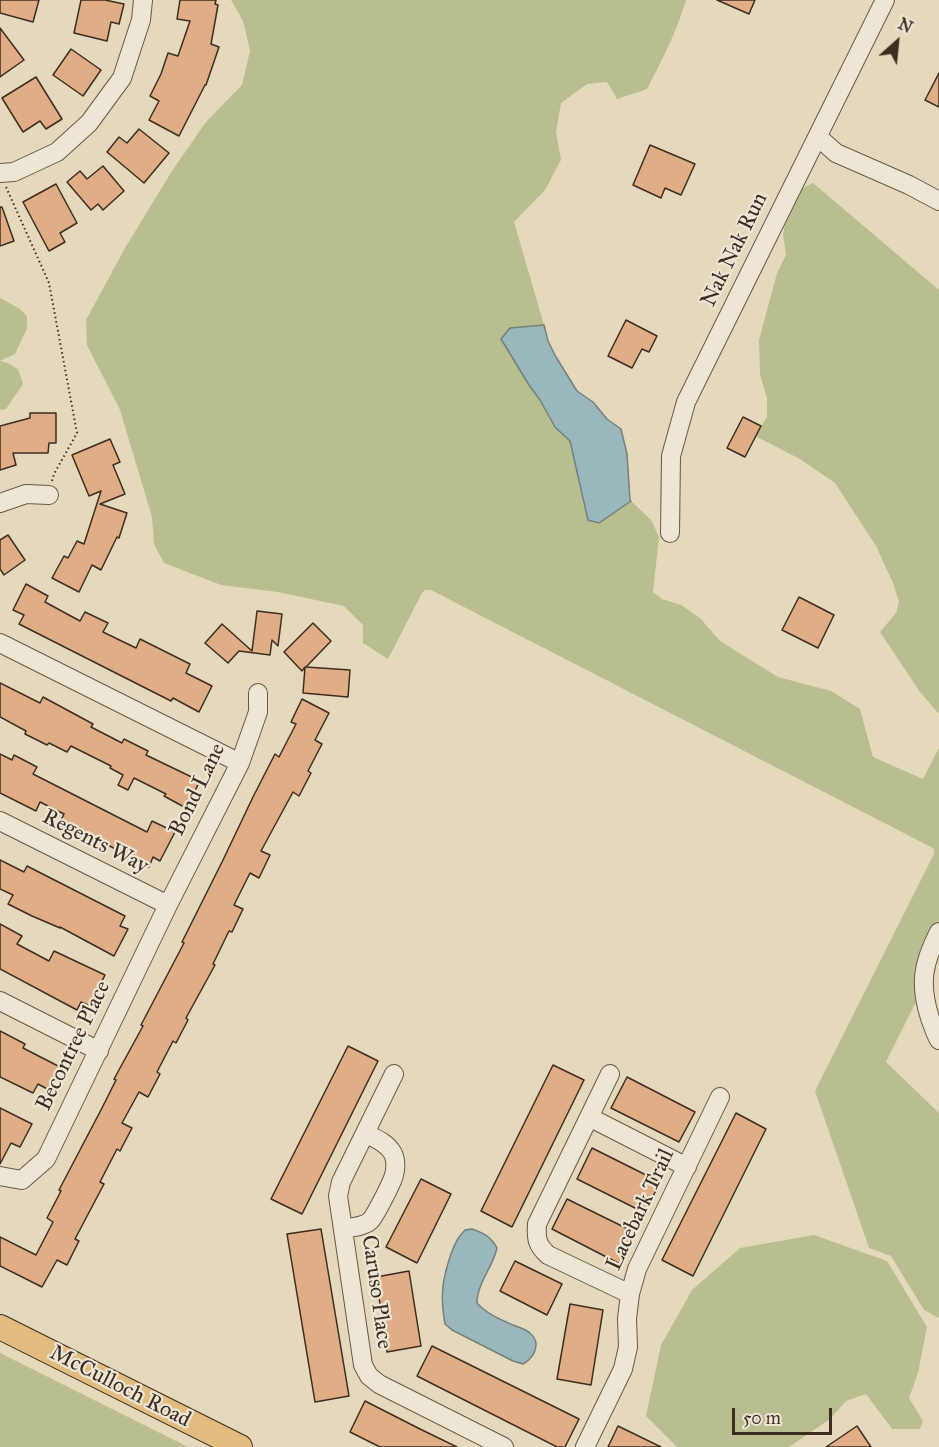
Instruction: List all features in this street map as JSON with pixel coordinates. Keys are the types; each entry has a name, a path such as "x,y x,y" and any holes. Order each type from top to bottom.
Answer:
{"main road":[{"name":"McCulloch Road","path":"0,1327 240,1447"}],"street":[{"path":"0,173 14,172 57,152 89,123 122,78 141,20 143,0"},
{"name":"Nak Nak Run","path":"670,533 670,456 686,402 885,0"},
{"path":"818,137 837,153 939,201"},
{"path":"0,503 26,494 49,495"},
{"path":"0,643 240,763"},
{"name":"Bond Lane","path":"168,905 240,763 258,712 258,693"},
{"name":"Regents Way","path":"0,821 168,905"},
{"name":"Becontree Place","path":"0,1176 22,1180 46,1159 168,905"},
{"path":"939,932 931,947 932,968 924,984 925,1001 939,1040"},
{"path":"0,1001 99,1051"},
{"name":"Caruso Place","path":"394,1074 341,1182 338,1196 363,1365 369,1376 378,1384 504,1447"},
{"path":"610,1074 537,1224 536,1236 540,1248 548,1255 630,1294"},
{"name":"Lacebark Trail","path":"585,1447 623,1369 628,1347 627,1319 630,1294 637,1269 720,1097"},
{"path":"589,1117 687,1167"},
{"path":"343,1229 369,1222 394,1175 396,1163 392,1152 384,1143 365,1133"}],"path":[{"path":"0,173 49,283 77,433 54,474 49,495"}],"green space":[{"path":"231,0 686,0 674,34 647,89 617,99 607,82 587,84 561,103 556,132 561,160 545,190 514,222 544,325 510,328 511,357 555,427 570,441 588,520 599,522 631,501 651,520 659,537 653,592 662,599 681,605 700,618 720,641 778,677 831,691 860,709 873,757 923,779 939,748 939,921 934,926 916,985 916,1002 886,1062 939,1115 939,1318 924,1310 891,1256 869,1248 815,1091 934,854 934,849 431,590 425,590 422,593 388,659 363,643 363,625 344,606 278,592 221,585 164,563 154,544 152,517 120,410 87,345 86,320 125,248 172,171 206,122 242,85 250,51 243,21"},
{"path":"813,183 939,290 939,714 920,692 880,632 896,613 899,602 876,546 835,483 800,459 755,436 767,417 767,398 760,375 759,340 777,273 786,255 783,235 787,214 799,190"},
{"path":"0,298 20,309 27,316 27,328 15,354 0,361"},
{"path":"0,361 18,369 23,384 6,409 0,410"},
{"path":"814,1235 887,1261 927,1327 918,1373 909,1398 923,1421 920,1429 892,1429 866,1394 846,1401 830,1419 789,1447 677,1447 646,1416 661,1345 692,1290 740,1248"},
{"path":"0,1353 188,1447 0,1447"}],"water":[{"path":"544,325 548,341 556,357 577,391 593,402 607,419 621,429 627,454 631,501 599,523 588,520 570,441 555,427 501,339 510,328"},
{"path":"472,1229 487,1236 497,1248 482,1282 477,1303 494,1316 526,1330 534,1337 535,1350 523,1364 452,1330 445,1324 442,1297 448,1263 460,1236 465,1230"}],"building":[{"path":"0,0 39,0 33,22 0,13"},
{"path":"81,0 105,0 124,4 119,24 111,22 107,41 74,33"},
{"path":"180,0 216,0 215,4 218,5 211,44 219,47 206,85 179,136 149,120 159,101 150,96 168,53 178,56 190,21 177,19"},
{"path":"717,0 755,0 749,14"},
{"path":"0,28 24,60 0,77"},
{"path":"71,49 101,70 83,96 53,75"},
{"path":"939,73 939,107 925,100"},
{"path":"36,77 62,119 46,129 40,121 23,132 2,98"},
{"path":"139,129 169,153 144,183 107,152 119,137 127,143"},
{"path":"650,145 695,164 681,195 665,188 661,198 633,185"},
{"path":"103,166 124,191 103,210 98,204 91,210 67,182 80,171 87,179"},
{"path":"56,184 77,223 60,233 65,242 49,251 23,202"},
{"path":"0,207 2,207 14,241 0,246"},
{"path":"626,320 657,336 649,352 642,349 632,368 608,356"},
{"path":"30,413 56,413 56,443 49,443 48,453 13,453 16,465 0,470 0,426 30,418"},
{"path":"743,417 761,426 745,457 727,448"},
{"path":"110,439 120,462 113,465 125,494 100,504 127,513 119,538 117,537 101,570 92,565 79,592 52,578 64,556 68,558 77,541 84,544 101,491 89,496 72,455"},
{"path":"8,535 25,560 4,575 0,569 0,540"},
{"path":"26,584 48,596 45,602 80,621 85,612 108,623 103,632 136,648 140,639 190,664 186,673 212,686 199,712 173,698 171,701 19,624 24,615 13,610"},
{"path":"799,597 834,615 818,648 782,630"},
{"path":"257,611 282,614 278,646 272,640 270,655 239,651 228,663 205,643 222,624 252,651"},
{"path":"313,623 331,641 306,667 350,670 348,697 303,693 305,667 302,671 284,652"},
{"path":"0,683 40,703 43,697 93,724 91,727 122,743 124,739 148,751 146,755 200,781 186,808 164,796 166,794 134,778 128,790 118,785 123,775 110,768 111,766 71,746 67,752 25,734 26,731 0,717"},
{"path":"302,699 329,713 315,740 322,744 308,771 311,773 299,796 293,792 261,851 270,855 259,878 250,873 234,905 243,909 232,932 229,931 213,964 215,965 186,1018 188,1020 176,1043 173,1041 157,1072 160,1074 148,1097 139,1092 122,1123 132,1128 120,1151 117,1149 100,1182 104,1184 75,1239 79,1241 67,1265 57,1260 42,1287 0,1266 0,1237 36,1255 53,1222 47,1218 61,1191 59,1190 184,943 182,942 253,797 275,754 279,757 296,724 291,722"},
{"path":"0,754 12,760 14,755 37,767 33,774 147,832 152,821 175,832 160,861 153,857 149,867 60,822 64,814 40,802 36,811 0,793"},
{"path":"0,860 24,872 27,866 125,916 120,926 128,929 114,956 60,927 8,904 13,895 0,889"},
{"path":"0,924 22,936 17,944 49,961 54,951 105,975 90,1006 81,1002 77,1010 0,969"},
{"path":"0,1031 25,1044 23,1048 60,1067 49,1090 38,1084 33,1093 0,1077"},
{"path":"348,1046 378,1061 302,1214 271,1199"},
{"path":"553,1065 584,1080 512,1227 481,1211"},
{"path":"627,1077 695,1112 679,1142 611,1108"},
{"path":"0,1108 32,1124 20,1147 11,1143 0,1164"},
{"path":"736,1113 766,1129 693,1276 662,1260"},
{"path":"592,1148 660,1182 645,1213 577,1179"},
{"path":"421,1179 451,1194 417,1263 386,1247"},
{"path":"567,1199 636,1233 620,1264 552,1229"},
{"path":"321,1229 349,1396 315,1402 287,1234"},
{"path":"515,1261 562,1284 547,1315 500,1291"},
{"path":"409,1271 421,1346 387,1352 376,1277"},
{"path":"570,1304 603,1310 591,1385 557,1379"},
{"path":"432,1346 579,1419 565,1447 557,1447 417,1376"},
{"path":"365,1401 457,1447 380,1447 350,1432"},
{"path":"618,1426 661,1447 608,1447"},
{"path":"857,1426 871,1447 826,1447"}]}
